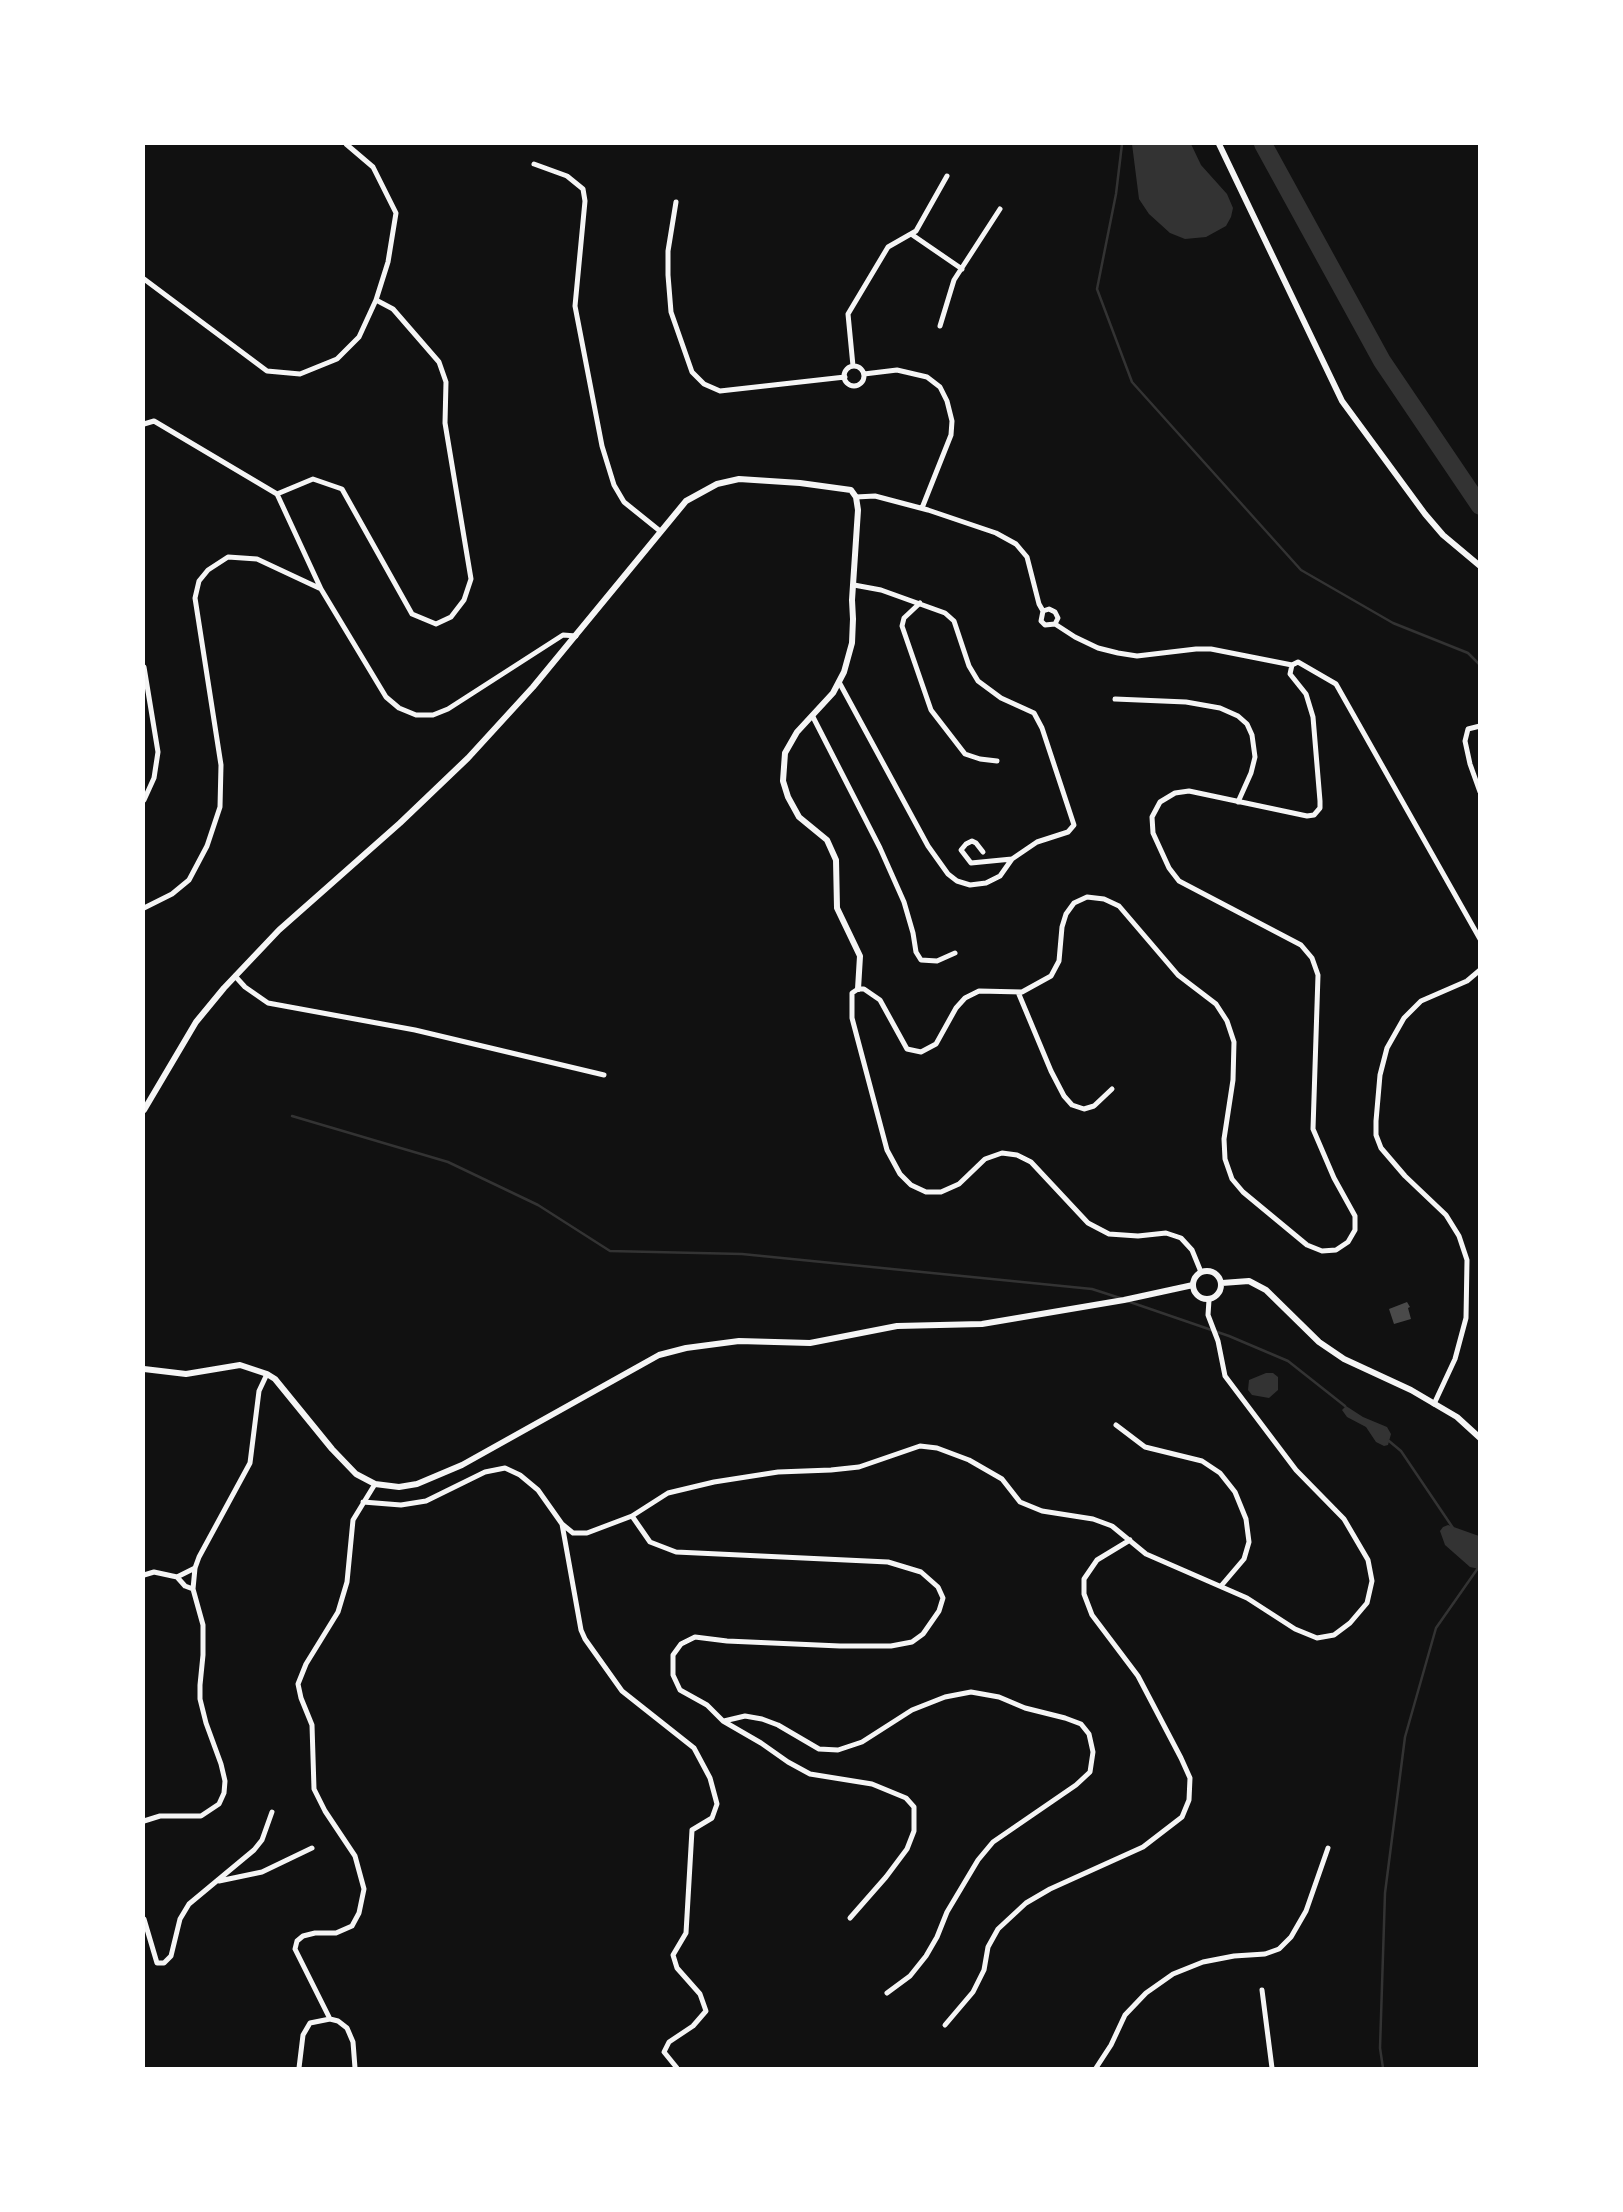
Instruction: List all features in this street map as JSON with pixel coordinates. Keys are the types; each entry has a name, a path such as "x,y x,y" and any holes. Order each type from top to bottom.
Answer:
{"street":[{"path":"144,279 267,370 300,374 337,359 359,337 376,300 388,262 396,214 373,167 346,144"},
{"path":"1219,144 1342,401 1425,514 1443,535 1479,566"},
{"path":"534,164 567,176 583,189 585,201 575,306 603,446 614,485 624,502 660,531"},
{"path":"853,366 848,314 888,247 916,231 947,176"},
{"path":"676,202 668,251 671,312 692,372 704,384 720,391 845,377"},
{"path":"940,326 954,280 1000,209"},
{"path":"911,234 962,270"},
{"path":"277,494 313,480 342,489 412,614 436,624 450,617 464,600 471,579 445,423 446,382 439,362 393,309 376,300"},
{"path":"853,366 860,368 864,374 862,381 856,385 849,384 845,377 846,370 853,366"},
{"path":"864,374 897,370 928,377 940,387 947,401 952,421 951,435 922,508"},
{"path":"144,424 154,421 277,494 321,589 386,697 399,708 416,715 433,715 448,709 563,635 576,636"},
{"path":"144,1111 196,1022 279,930 400,823 468,758 533,688 687,501 717,484 739,479 851,490 856,497 858,510 852,643 844,672 834,693 797,732 785,752 783,781 799,817 827,840 836,860 837,908 860,956 858,989"},
{"path":"856,497 875,496 922,508 996,533 1016,544 1027,557 1043,611"},
{"path":"144,908 172,894 189,880 206,846 220,807 220,765 195,598 199,581 208,570 228,557 257,559 321,589"},
{"path":"839,682 928,846 947,874 957,881 971,885 986,883 1000,876 1012,859 1037,842 1068,832 1074,825 1042,728 1034,713 1001,698 978,681 969,666 954,621 945,613 920,603 881,590 853,585"},
{"path":"920,603 904,618 902,626 931,710 965,754 997,761"},
{"path":"1049,609 1055,612 1058,618 1055,624 1043,624 1040,617 1043,611 1049,609"},
{"path":"1055,624 1098,648 1118,653 1137,656 1211,649 1292,666"},
{"path":"1201,1272 1192,1250 1181,1238 1166,1233 1138,1236 1109,1234 1088,1223 1031,1162 1017,1155 1002,1153 985,1159 959,1184 941,1192 926,1192 911,1185 900,1174 887,1150 852,1018 852,993 863,989 880,1000 907,1049 922,1052 936,1044 956,1008 965,998 979,992 1023,992 1051,976 1059,961 1066,914 1074,903 1087,897 1104,899 1119,906 1178,975 1216,1004 1227,1021 1234,1042 1233,1080 1224,1139 1225,1159 1232,1179 1243,1192 1307,1245 1322,1251 1336,1250 1348,1242 1355,1230 1356,1216 1334,1178 1313,1129 1318,975 1312,958 1301,945 1277,931 1179,881 1169,868 1153,834 1152,817 1160,802 1175,793 1189,791 1307,816 1314,815 1320,808 1311,705 1307,694 1290,674 1292,666 1298,662 1336,684 1479,939"},
{"path":"144,667 158,752 154,778 144,800"},
{"path":"1115,699 1186,702 1220,708 1238,716 1247,724 1252,735 1255,757 1238,802"},
{"path":"813,717 890,870 914,933 916,952 921,960 937,961 955,953"},
{"path":"1479,726 1468,729 1465,741 1469,764 1479,792"},
{"path":"984,852 972,841 961,850 971,863 1012,859"},
{"path":"1434,1404 1455,1359 1466,1318 1467,1260 1459,1236 1446,1215 1405,1176 1381,1148 1376,1135 1380,1075 1387,1048 1404,1018 1422,1001 1467,981 1479,970"},
{"path":"236,976 250,992 268,1003 415,1030 604,1075"},
{"path":"1018,992 1051,1071 1072,1105 1084,1109 1094,1106 1112,1089"},
{"path":"1210,1271 1218,1275 1222,1283 1221,1291 1209,1300 1197,1296 1193,1285 1201,1272 1210,1271"},
{"path":"1222,1283 1249,1281 1266,1290 1327,1348 1344,1359 1411,1390 1457,1417 1479,1438"},
{"path":"144,1369 187,1374 240,1365 267,1374 275,1379 356,1474 375,1484 399,1487 417,1485 462,1465 659,1355 686,1348 739,1340 810,1343 897,1326 982,1324 1124,1300 1193,1285"},
{"path":"363,1502 401,1504 426,1501 485,1472 505,1468 520,1475 538,1490 562,1524 573,1533 587,1533 632,1516 668,1493 714,1482 778,1472 859,1467 920,1446 937,1448 969,1460 1002,1479 1020,1502 1042,1511 1093,1519 1112,1526 1146,1554 1247,1598 1295,1629 1317,1638 1334,1635 1350,1623 1367,1603 1372,1581 1368,1559 1344,1519 1296,1470 1225,1376 1208,1315 1209,1300"},
{"path":"144,1821 160,1816 201,1816 219,1804 224,1793 225,1781 221,1764 200,1699 204,1655 202,1625 193,1589 195,1567 250,1463 259,1391 267,1374"},
{"path":"1116,1425 1145,1447 1202,1461 1220,1473 1235,1492 1246,1519 1249,1542 1244,1559 1221,1586"},
{"path":"330,2019 295,1949 297,1941 303,1936 336,1933 352,1926 359,1913 364,1889 355,1856 325,1811 314,1789 312,1725 300,1698 298,1684 306,1664 338,1612 347,1581 354,1520 375,1484"},
{"path":"632,1516 650,1542 676,1552 888,1562 920,1572 938,1587 943,1598 939,1611 923,1634 912,1642 891,1646 841,1646 727,1642 695,1637 681,1644 673,1655 673,1675 680,1690 707,1705 723,1721 761,1742 800,1770 872,1784 906,1798 915,1807 914,1831 907,1849 850,1918"},
{"path":"562,1524 581,1630 585,1639 622,1691 694,1748 710,1778 717,1804 712,1818 692,1830 688,1865 689,1913 685,1933 673,1955 677,1968 700,1994 706,2011 694,2026 669,2042 664,2052 677,2068"},
{"path":"945,2025 973,1992 984,1970 988,1947 998,1928 1026,1903 1050,1889 1143,1847 1182,1817 1189,1800 1190,1778 1181,1758 1138,1676 1092,1615 1084,1594 1084,1579 1097,1560 1130,1540"},
{"path":"177,1577 195,1567"},
{"path":"144,1575 154,1572 177,1577 185,1586 193,1589"},
{"path":"723,1721 745,1716 762,1719 778,1725 819,1749 838,1750 862,1742 912,1710 944,1697 971,1692 999,1697 1025,1708 1065,1718 1081,1724 1089,1734 1093,1752 1090,1772 1076,1785 993,1842 978,1860 947,1912 926,1956 910,1976 887,1993"},
{"path":"144,1919 157,1963 164,1963 171,1956 180,1919 189,1904 203,1890 219,1881 262,1840 272,1812"},
{"path":"219,1881 262,1872 313,1848"},
{"path":"1096,2068 1111,2045 1125,2015 1146,1993 1173,1975 1203,1962 1265,1954 1279,1949 1292,1937 1306,1912 1328,1849"},
{"path":"1262,1990 1272,2068"},
{"path":"299,2068 303,2035 310,2023 330,2019 347,2028 353,2042 355,2068"}],"shaded area":[{"path":"1132,144 1191,144 1201,165 1227,194 1233,208 1226,226 1206,237 1185,239 1170,233 1149,214 1139,199"},
{"path":"1273,1373 1278,1377 1278,1390 1269,1398 1252,1395 1248,1390 1249,1380"},
{"path":"1346,1406 1387,1427 1391,1434 1388,1445 1376,1442 1366,1427 1347,1417 1342,1410"},
{"path":"1448,1525 1479,1536 1479,1569 1470,1567 1445,1545 1440,1531"}],"building":[{"path":"1407,1302 1411,1319 1394,1324 1389,1309"}],"waterway":[{"path":"1122,144 1116,194 1097,289 1132,382 1301,570 1393,623 1468,653 1480,665"},
{"path":"1263,144 1382,361 1480,506"},
{"path":"292,1116 448,1162 538,1205 610,1251 742,1254 1092,1289 1120,1298"},
{"path":"1127,1301 1229,1336 1288,1361 1345,1406"},
{"path":"1389,1441 1401,1451 1453,1528"},
{"path":"1383,2068 1380,2048 1385,1893 1405,1737 1436,1628 1478,1568"}]}
